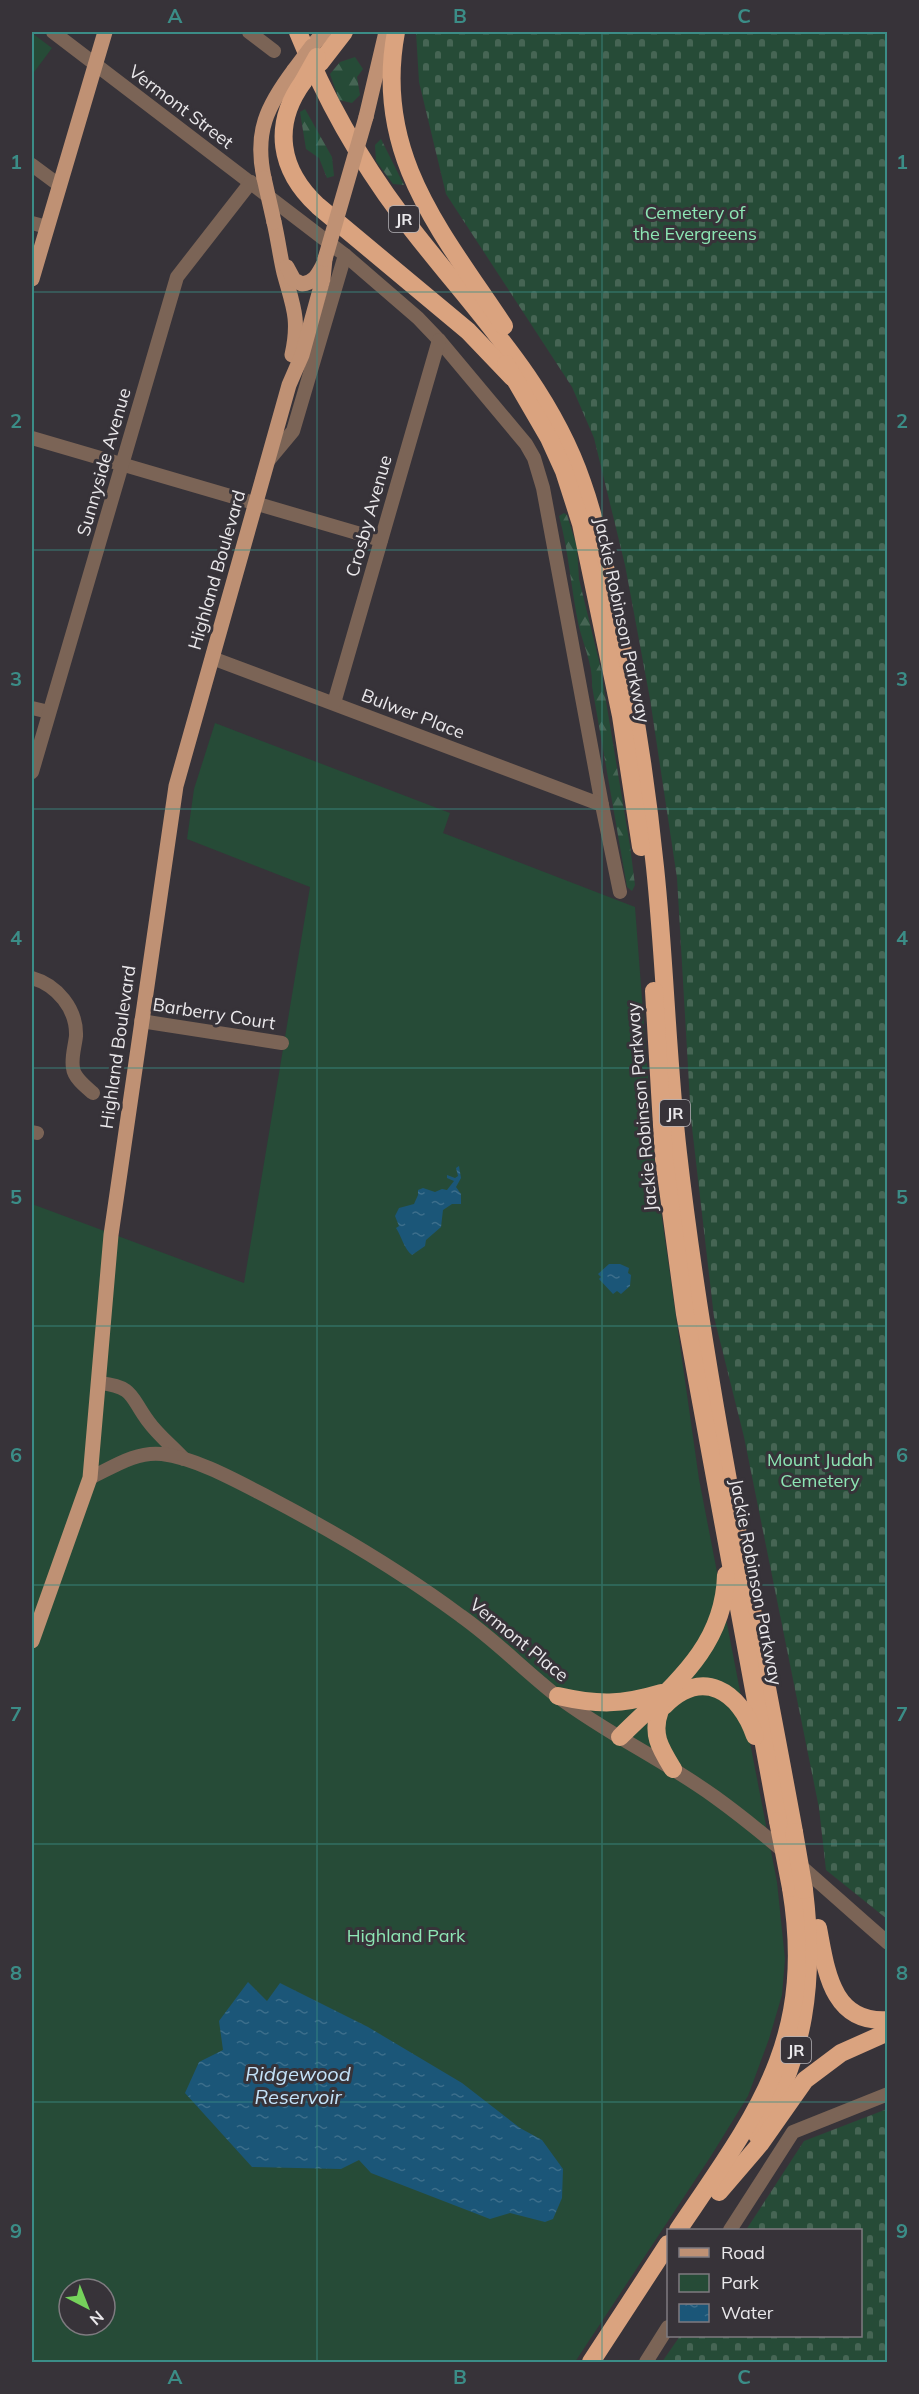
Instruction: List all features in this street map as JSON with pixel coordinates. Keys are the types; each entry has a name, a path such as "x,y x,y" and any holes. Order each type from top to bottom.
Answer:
{"highway":[{"name":"Jackie Robinson Parkway","path":"286,32 315,97 361,177 401,232 530,389 563,436 584,487 627,670 642,757 655,865 677,1149 693,1270 794,1832 798,1889 795,1919 797,1973 789,2026 779,2061 748,2126 679,2229"},
{"name":"Jackie Robinson Parkway","path":"298,32 340,120 379,185 516,359 576,505 594,577 621,716 645,876 664,1160 684,1314 778,1821 810,1939 810,1976 805,2012 797,2047 785,2081 769,2114 693,2229"},
{"path":"387,33 392,64 394,109 401,149 410,174 428,212 523,354 530,389"},
{"path":"335,34 293,88 285,123 284,149 287,164 300,188 318,206 478,339 530,389"},
{"path":"624,1739 697,1660 717,1624 725,1594 727,1540"},
{"path":"624,1739 678,1694 698,1688 713,1688 732,1697 748,1718 771,1781"},
{"path":"558,1696 588,1703 616,1704 666,1691"},
{"path":"660,1710 655,1727 657,1741 673,1769"},
{"path":"798,1889 816,1917 828,1978 834,1992 842,2003 855,2013 872,2019 888,2020"},
{"path":"719,2192 760,2144 806,2080 840,2053 888,2032"},
{"path":"591,2362 667,2247"},
{"path":"604,2362 667,2269"}],"main road":[{"path":"32,279 39,225 59,185 105,32"},
{"name":"Highland Boulevard","path":"289,385 302,355 387,33"},
{"name":"Highland Boulevard","path":"32,1641 90,1478 111,1235 176,786 289,385 296,337 296,319 274,222 257,180 262,131 270,105 293,88"},
{"path":"280,249 289,273 299,283 306,284 313,280 325,261"}],"street":[{"name":"Vermont Street","path":"52,32 257,180 287,211 345,255"},
{"path":"249,32 274,51"},
{"path":"32,165 59,185"},
{"name":"Sunnyside Avenue","path":"32,772 177,277 257,180"},
{"path":"345,255 440,340 526,444 534,458 543,488 620,892"},
{"name":"Highland Boulevard","path":"268,461 293,431 345,255"},
{"name":"Crosby Avenue","path":"334,703 440,340"},
{"path":"32,438 381,540"},
{"name":"Bulwer Place","path":"212,658 602,805"},
{"path":"32,708 49,712"},
{"path":"32,978 53,988 65,999 73,1017 76,1034 72,1068 79,1080 93,1093"},
{"name":"Barberry Court","path":"141,1021 282,1043"},
{"path":"99,1383 122,1388 133,1396 148,1422 184,1459"},
{"name":"Vermont Place","path":"90,1478 125,1460 148,1454 184,1459 250,1488 330,1529 464,1617 558,1696 673,1769 735,1812 888,1943"},
{"path":"731,2229 794,2132 888,2094"},
{"path":"646,2362 667,2330"}],"green space":[{"name":"Cemetery of the Evergreens","path":"416,32 887,32 887,1919 826,1870 819,1808 744,1437 714,1317 691,1119 677,878 650,699 625,565 594,438 572,387 446,194 419,82"},
{"path":"32,33 52,48 32,75"},
{"path":"355,57 363,69 357,77 360,95 352,103 339,100 330,74 340,62"},
{"path":"305,109 332,157 334,176 327,178 319,158 306,149 300,112"},
{"path":"381,139 404,185 393,184 376,161 375,145"},
{"path":"564,513 567,515 577,547 579,579 600,665 630,846 635,885 632,891 627,887 591,671 576,613 559,516"},
{"name":"Highland Park","path":"215,723 450,813 443,833 635,907 655,1169 699,1479 777,1882 785,1959 782,1995 748,2096 575,2362 35,2362 32,2358 32,1204 244,1283 310,887 187,839 194,789"},
{"path":"887,2109 887,2362 662,2362 679,2337 862,2337 862,2229 747,2229 804,2141"}],"water":[{"path":"459,1166 461,1178 456,1187 461,1194 461,1204 452,1204 443,1210 441,1227 426,1240 425,1246 412,1255 396,1228 399,1226 395,1216 399,1208 414,1204 418,1190 423,1188 435,1192 442,1189 447,1190 454,1181 447,1178 447,1175 455,1178 458,1176 456,1168"},
{"path":"609,1264 620,1264 629,1268 630,1286 621,1294 617,1291 613,1294 599,1279 601,1277 598,1274"},
{"name":"Ridgewood Reservoir","path":"248,1982 267,2001 280,1983 368,2027 462,2083 520,2128 542,2140 563,2169 562,2198 553,2219 545,2222 510,2213 490,2219 371,2173 359,2160 341,2169 252,2167 185,2093 199,2062 223,2050 219,2021"}],"park label":[{"name":"Mount Judah Cemetery","path":"820,1470"}]}
